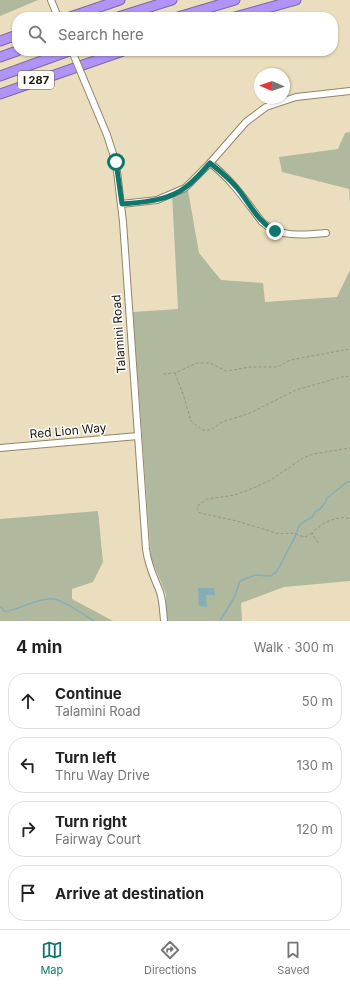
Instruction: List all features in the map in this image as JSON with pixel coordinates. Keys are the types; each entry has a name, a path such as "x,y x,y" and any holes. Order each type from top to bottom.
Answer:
{"highway":[{"path":"85,12 120,0"},
{"path":"134,12 172,0"},
{"path":"194,12 234,0"},
{"path":"253,12 296,0"},
{"path":"0,41 12,37"},
{"path":"0,57 12,53"},
{"name":"I 287","path":"0,76 57,56"},
{"name":"I 287","path":"0,94 109,56"}],"street":[{"path":"52,1 56,12"},
{"name":"Talamini Road","path":"73,56 107,135 116,162 122,204 147,561 160,592 164,621"},
{"path":"122,204 157,200 185,188 210,163 246,122 266,107 296,97 350,91"},
{"path":"210,163 237,189 262,222 275,231 300,235 326,233"},
{"name":"Red Lion Way","path":"0,448 138,436"}],"path":[{"path":"163,374 175,373 197,363 210,363 226,371 251,367 278,367 290,360 350,349"},
{"path":"175,373 191,421 202,430 211,430 222,422 250,413 296,390 346,376 350,377"},
{"path":"350,448 313,454 303,458 272,480 235,495 207,499 196,506 198,511 206,515 237,521 279,534 292,533 305,537 322,525 336,519 342,517 350,519"},
{"path":"312,533 318,543"}],"green space":[{"path":"0,0 38,0 0,16"},
{"path":"350,132 350,202 349,189 282,172 279,157 338,149 345,133"},
{"path":"187,185 199,253 221,280 263,283 265,302 337,297 350,270 350,581 284,587 241,603 242,621 166,621 166,594 151,558 133,312 178,309 172,193"},
{"path":"98,511 103,562 93,582 72,589 72,599 113,621 0,621 0,519"}],"water":[{"path":"198,588 214,588 215,595 206,595 207,607 199,606"}],"waterway":[{"path":"220,621 234,598 240,581 255,575 271,576 277,571 294,539 299,526 312,517 315,512 325,503 327,498 347,482 350,482"},
{"path":"0,607 5,611 8,611 41,600 53,599 68,605 94,621"}],"route":[{"path":"116,162 122,204 146,202 167,197 185,188 210,163 237,189 262,222 275,231"}]}
